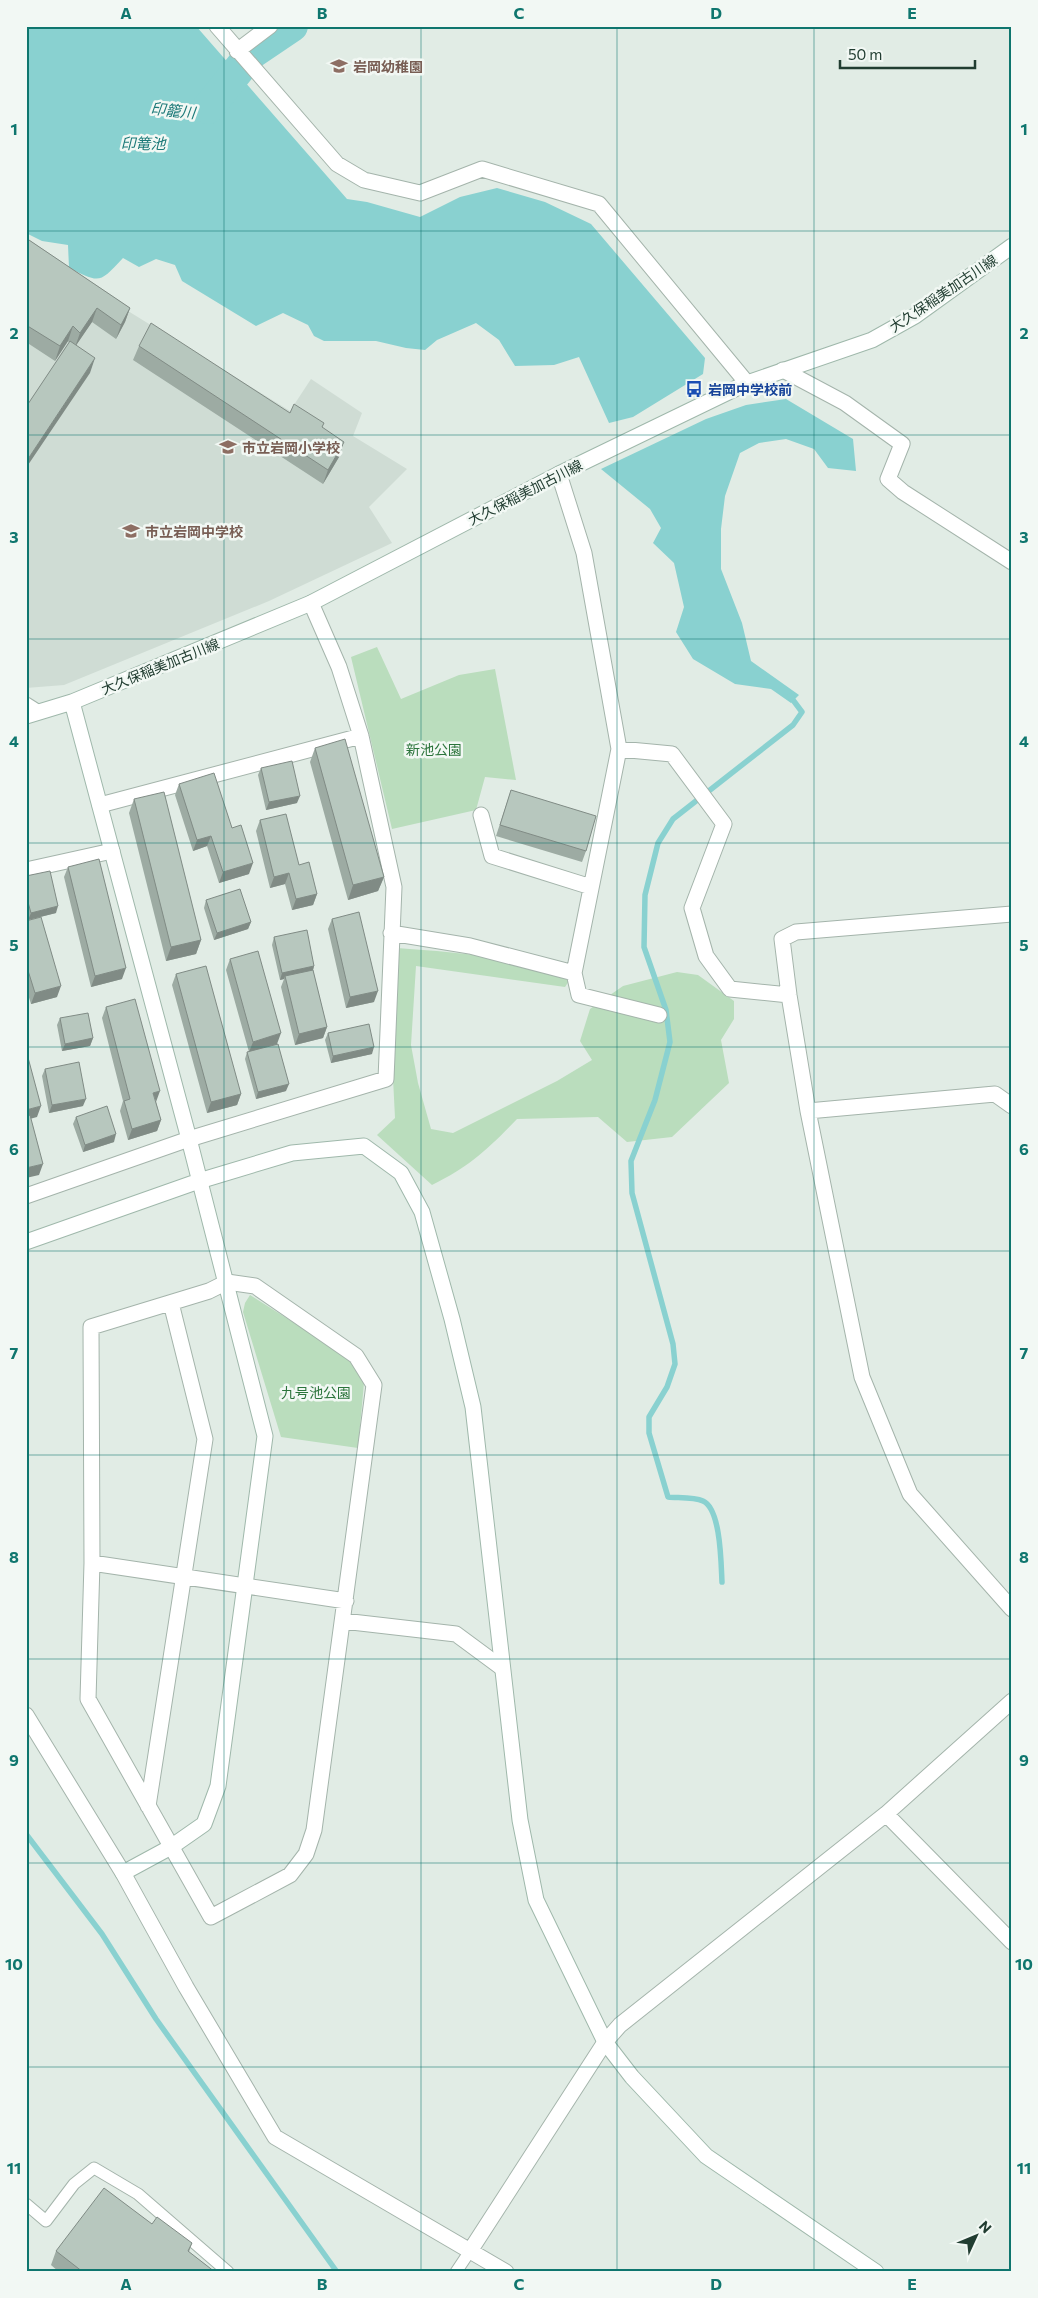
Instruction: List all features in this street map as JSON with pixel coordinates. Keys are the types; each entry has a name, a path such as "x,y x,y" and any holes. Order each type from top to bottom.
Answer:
{"street":[{"path":"216,26 336,164 364,180 420,193 482,169 599,204 747,383"},
{"path":"237,51 270,26"},
{"name":"大久保稲美加古川線","path":"30,711 72,702 311,603 560,474 747,383 872,340 915,316 1012,246"},
{"path":"783,370 845,403 902,444 888,479 903,492 1012,562"},
{"path":"560,474 584,553 620,749 574,973 579,996 659,1015"},
{"path":"26,1196 189,1139 386,1079 394,887 361,736 339,667 311,603"},
{"path":"72,702 227,1282 265,1436 218,1786 204,1824 171,1847 124,1873"},
{"path":"100,805 361,736"},
{"path":"620,749 672,754 724,824 692,908 706,956 730,989 789,995"},
{"path":"481,815 492,856 591,887"},
{"path":"26,870 112,851"},
{"path":"1012,914 796,932 782,939 808,1111 862,1377 910,1494 1012,1608"},
{"path":"391,933 470,946 574,973"},
{"path":"808,1111 995,1094 1012,1106"},
{"path":"26,1242 199,1181 292,1153 364,1146 401,1173 422,1212 452,1319 473,1407 520,1820 536,1900 605,2042 632,2077 706,2156 876,2272"},
{"path":"227,1282 255,1286 356,1356 374,1385 314,1830 306,1854 290,1875 211,1917 88,1699 92,1563 91,1327 209,1291 227,1282"},
{"path":"148,1806 205,1439 171,1303"},
{"path":"92,1563 346,1601"},
{"path":"343,1621 456,1634 502,1668"},
{"path":"470,2251 605,2042 620,2025 886,1814 1012,1701"},
{"path":"26,1715 124,1873 186,1987 275,2137 506,2272"},
{"path":"886,1814 1012,1942"}],"lane":[{"path":"26,2204 46,2221 74,2184 94,2168 138,2194 228,2272"},
{"path":"456,2272 470,2251"}],"shaded area":[{"path":"26,248 290,411 311,379 362,413 353,436 407,469 369,507 392,543 269,601 64,685 26,688"}],"green space":[{"name":"新池公園","path":"377,647 401,699 459,675 495,669 516,780 485,777 476,810 392,829 351,657"},
{"path":"397,948 462,954 509,961 531,966 569,981 565,987 416,966 411,1045 418,1083 431,1129 453,1133 557,1081 592,1060 580,1041 590,1009 623,986 677,972 698,975 734,1001 734,1019 721,1040 729,1083 672,1137 627,1142 598,1117 517,1119 478,1156 432,1185 377,1135 395,1118 393,1078"},
{"name":"九号池公園","path":"250,1295 340,1352 351,1361 364,1383 358,1448 281,1437 243,1312 245,1303"}],"water":[{"name":"印篭池","path":"26,26 196,26 347,199 367,202 420,217 460,197 497,188 545,202 591,224 705,358 703,374 633,417 609,423 579,357 554,365 515,366 499,340 476,323 437,340 425,350 376,341 324,341 314,336 308,325 283,313 256,326 182,281 175,265 156,259 139,267 123,258 109,273 99,278 87,276 69,268 68,245 42,241 26,233"},
{"path":"786,399 853,439 856,471 828,468 814,449 786,439 759,443 740,453 725,496 721,529 721,569 742,623 751,661 799,695 791,703 771,689 735,684 693,659 676,632 684,607 674,563 653,543 661,528 650,509 601,469 706,419 746,405"}],"building":[{"path":"26,238 130,308 121,325 97,308 80,333 73,326 60,346 26,325"},
{"path":"151,323 290,413 294,404 324,423 322,427 344,442 328,470 139,346"},
{"path":"70,341 95,358 26,462 26,407"},
{"path":"345,739 384,877 353,885 315,748"},
{"path":"292,761 300,796 269,802 261,768"},
{"path":"214,773 232,828 241,825 253,863 223,872 211,836 197,840 179,784"},
{"path":"511,790 596,816 586,851 500,825"},
{"path":"164,792 201,940 171,947 134,799"},
{"path":"286,814 299,865 309,862 317,894 296,899 289,873 274,877 260,820"},
{"path":"99,859 126,968 95,976 68,867"},
{"path":"50,871 58,906 31,913 26,895 26,876"},
{"path":"240,889 251,922 217,933 206,900"},
{"path":"359,912 378,991 350,997 332,919"},
{"path":"41,917 61,986 35,993 26,964 26,921"},
{"path":"307,930 314,966 282,973 274,937"},
{"path":"258,951 281,1033 253,1042 230,959"},
{"path":"206,966 241,1094 211,1102 176,974"},
{"path":"313,970 327,1027 299,1034 285,976"},
{"path":"135,999 160,1091 153,1093 161,1120 132,1129 124,1101 130,1099 106,1007"},
{"path":"88,1013 93,1038 65,1044 60,1018"},
{"path":"369,1024 374,1047 333,1056 328,1033"},
{"path":"278,1044 289,1084 258,1092 247,1052"},
{"path":"26,1050 41,1106 26,1110"},
{"path":"79,1062 86,1099 52,1105 45,1069"},
{"path":"107,1106 116,1134 85,1145 76,1117"},
{"path":"30,1115 43,1164 26,1168 26,1117"},
{"path":"104,2188 152,2224 157,2217 192,2243 188,2251 215,2272 83,2272 56,2251"}],"waterway":[{"name":"印籠川","path":"208,108 252,53 292,26"},
{"path":"722,1582 719,1538 713,1514 709,1506 703,1501 691,1498 668,1497 649,1433 649,1417 667,1387 675,1364 673,1344 632,1193 631,1161 655,1100 670,1042 666,1010 644,947 645,895 658,843 673,819 793,725 802,712 790,696"},
{"path":"26,1834 102,1934 156,2019 337,2272"}],"place":[{"name":"岩岡幼稚園","path":"339,66"},
{"name":"岩岡中学校前","path":"694,389"},
{"name":"市立岩岡小学校","path":"228,447"},
{"name":"市立岩岡中学校","path":"131,531"}]}
